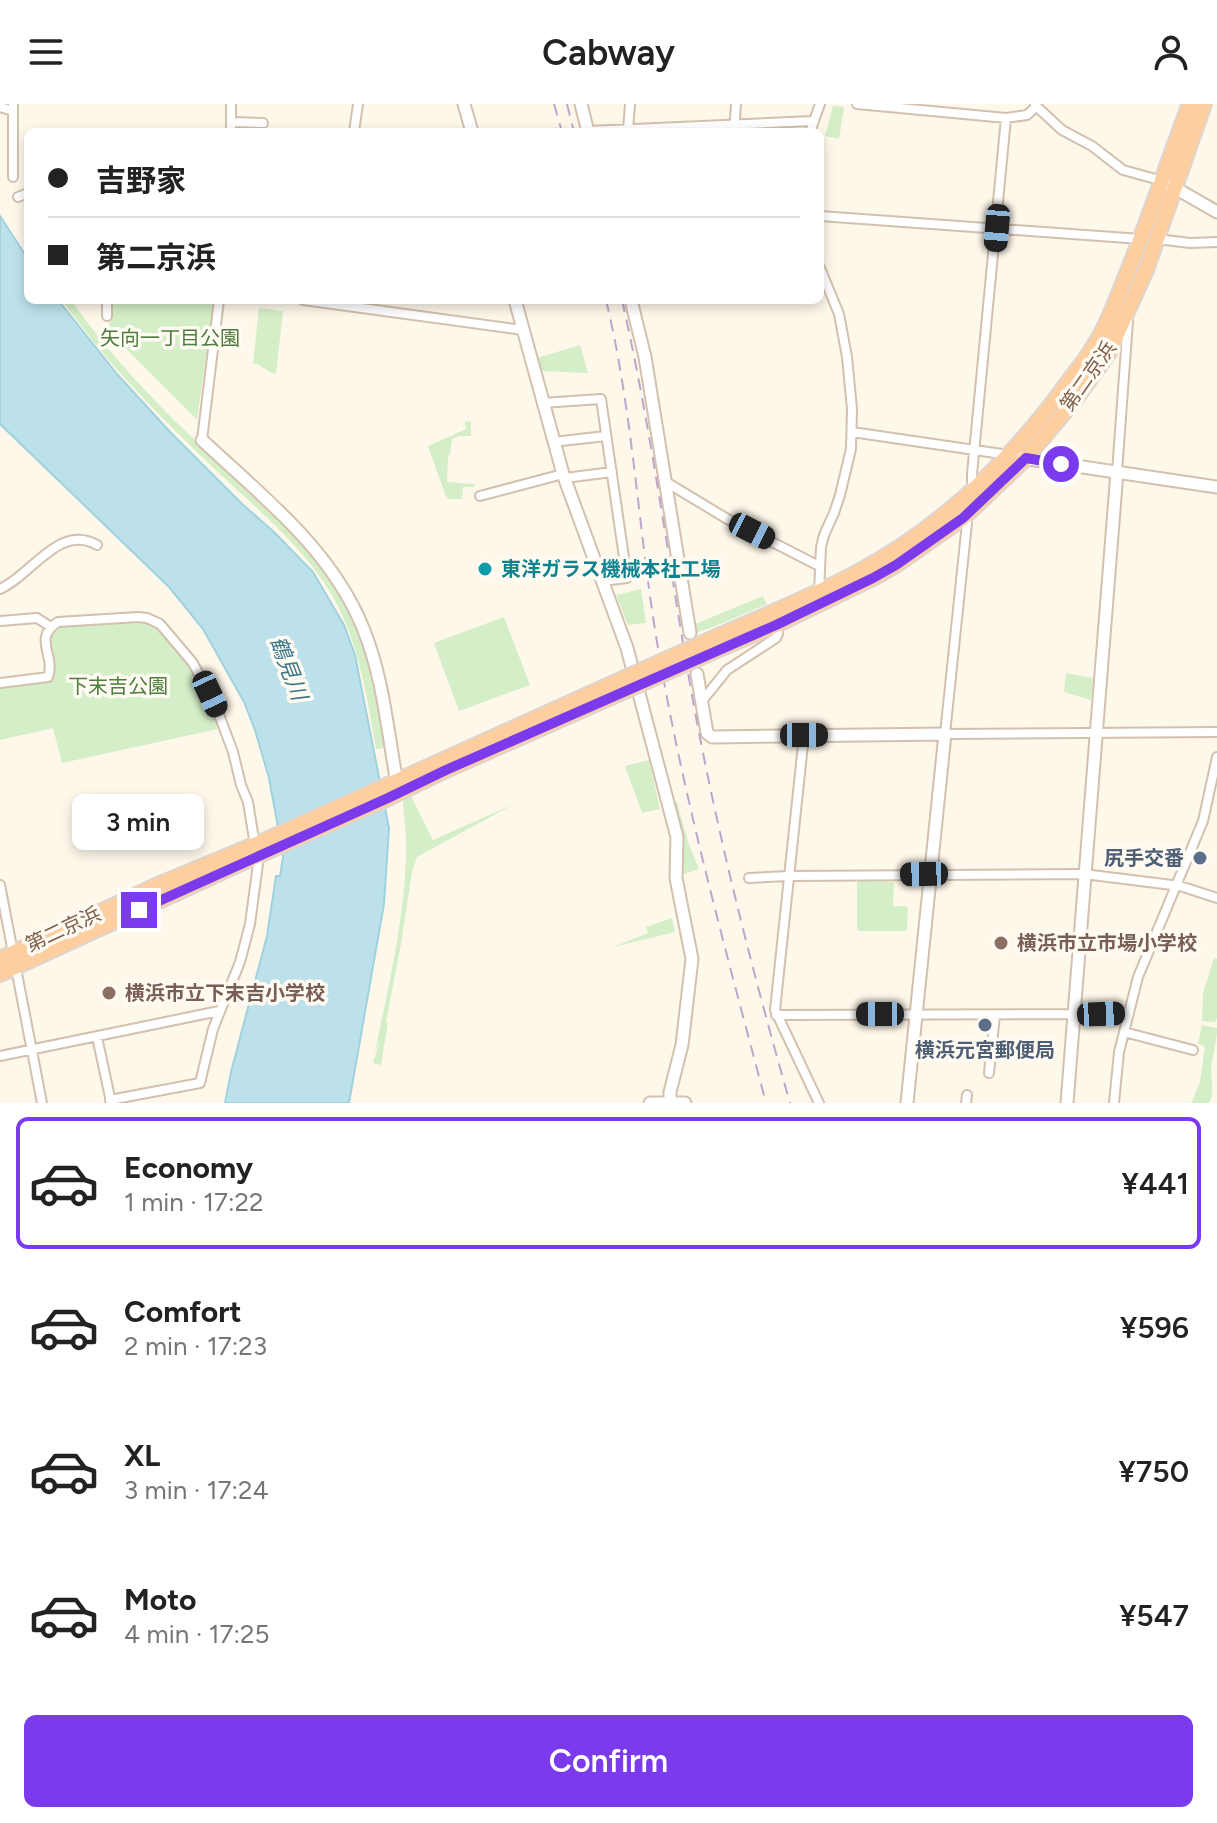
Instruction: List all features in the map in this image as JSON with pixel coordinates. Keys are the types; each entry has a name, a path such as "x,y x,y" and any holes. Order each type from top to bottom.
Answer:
{"highway":[{"name":"第二京浜","path":"712,646 776,625 896,565 963,518 1026,458 1074,401 1108,354 1157,239 1190,104"},
{"name":"第二京浜","path":"0,974 9,959 392,789 446,770 712,646 857,573 932,524 1009,455 1095,345 1204,104"}],"street":[{"path":"231,104 231,128"},
{"path":"355,128 358,104"},
{"path":"464,104 471,128"},
{"path":"581,104 587,128"},
{"path":"628,128 630,104"},
{"path":"736,104 735,128 812,121"},
{"path":"811,128 820,104"},
{"path":"857,104 1006,118 1027,115 1036,105 1062,130 1092,146 1123,170 1169,184 1217,212"},
{"path":"0,107 13,108 13,177"},
{"path":"974,489 972,483 1006,118"},
{"path":"232,122 263,123"},
{"path":"18,197 24,195"},
{"path":"824,216 1141,239"},
{"path":"1157,239 1217,242"},
{"path":"819,592 824,535 840,495 852,432 847,357 839,314 824,278"},
{"path":"107,304 107,316"},
{"path":"219,304 202,440 307,540 345,592 364,629 373,657 389,732 392,789"},
{"path":"345,304 523,330"},
{"path":"516,304 553,442 627,648 677,837 676,878 692,959 682,1045 670,1103"},
{"path":"632,304 645,357 690,633"},
{"path":"1067,1103 1127,312"},
{"path":"542,403 601,399 627,578 602,581"},
{"path":"852,432 1217,487"},
{"path":"553,442 606,436"},
{"path":"480,496 564,476 612,472"},
{"path":"666,482 729,520 819,566"},
{"path":"907,1103 967,523 963,518"},
{"path":"0,589 22,576 56,546 82,539 97,545"},
{"path":"0,683 48,677 51,669 45,638 58,622 138,617 153,620 168,632 193,663 222,720 248,802 258,864 250,924 240,962 219,1011 200,1083 111,1102 97,1037"},
{"path":"0,621 37,618 51,627"},
{"path":"702,701 727,670 776,638 776,625"},
{"path":"697,674 707,733 712,737 1217,732"},
{"path":"804,735 775,1010 819,1103"},
{"path":"1114,1103 1119,1052 1138,977 1203,821 1217,757"},
{"path":"749,878 1084,874 1180,886 1217,898"},
{"path":"0,885 9,959 42,1103"},
{"path":"0,1056 219,1011"},
{"path":"776,1015 1129,1014"},
{"path":"989,1073 995,1015"},
{"path":"1124,1032 1193,1050"},
{"path":"650,1103 685,1103"}],"green space":[{"path":"833,106 844,107 839,139 825,136"},
{"path":"65,304 74,304 136,381 299,537 330,575 351,614 364,651 384,748 376,749 356,652 342,615 322,579 280,530 197,452 97,346"},
{"name":"矢向一丁目公園","path":"111,304 213,304 197,420 109,332"},
{"path":"259,308 283,311 276,374 253,363"},
{"path":"580,345 588,373 540,371 537,358"},
{"path":"465,421 471,422 471,436 452,439 447,482 474,484 475,487 463,487 462,499 448,499 428,446 466,429"},
{"path":"641,589 646,623 628,625 616,595"},
{"path":"763,596 767,604 696,633 693,625"},
{"path":"504,617 530,685 459,711 434,643"},
{"name":"下末吉公園","path":"147,621 159,626 190,665 206,694 218,729 62,763 53,728 0,740 0,686 51,679 54,668 48,639 59,624"},
{"path":"1066,673 1093,678 1091,700 1064,692"},
{"path":"649,760 660,809 642,813 625,766"},
{"path":"411,796 433,840 516,803 417,857 386,1022 381,1065 373,1063 395,955 405,881 403,801"},
{"path":"674,802 677,802 699,869 681,875 682,837"},
{"path":"859,881 894,882 893,906 908,908 906,931 857,929"},
{"path":"672,918 675,932 613,947 648,933 646,927"},
{"path":"1214,958 1217,959 1217,1018 1215,1022 1202,1021 1203,993"},
{"path":"1202,1025 1217,1028 1211,1067 1212,1093 1209,1103 1191,1103 1200,1082 1205,1046 1198,1044"}],"water":[{"name":"鶴見川","path":"0,216 24,253 24,304 61,304 117,374 171,433 313,572 344,625 355,655 389,828 384,904 349,1103 225,1103 267,936 276,876 280,876 283,857 269,778 255,730 244,702 203,629 169,587 0,424"}],"railway":[{"path":"554,104 561,128"},
{"path":"567,104 573,128"},
{"path":"607,304 623,385 650,599 679,758 766,1103"},
{"path":"623,304 713,802 749,953 790,1103"}],"place":[{"name":"東洋ガラス機械本社工場","path":"485,569"},
{"name":"尻手交番","path":"1200,858"},
{"name":"横浜市立市場小学校","path":"1001,943"},
{"name":"横浜市立下末吉小学校","path":"109,993"},
{"name":"横浜元宮郵便局","path":"985,1025"}],"route":[{"path":"139,910 446,770 776,625 896,565 963,518 1026,458 1061,464"}]}
